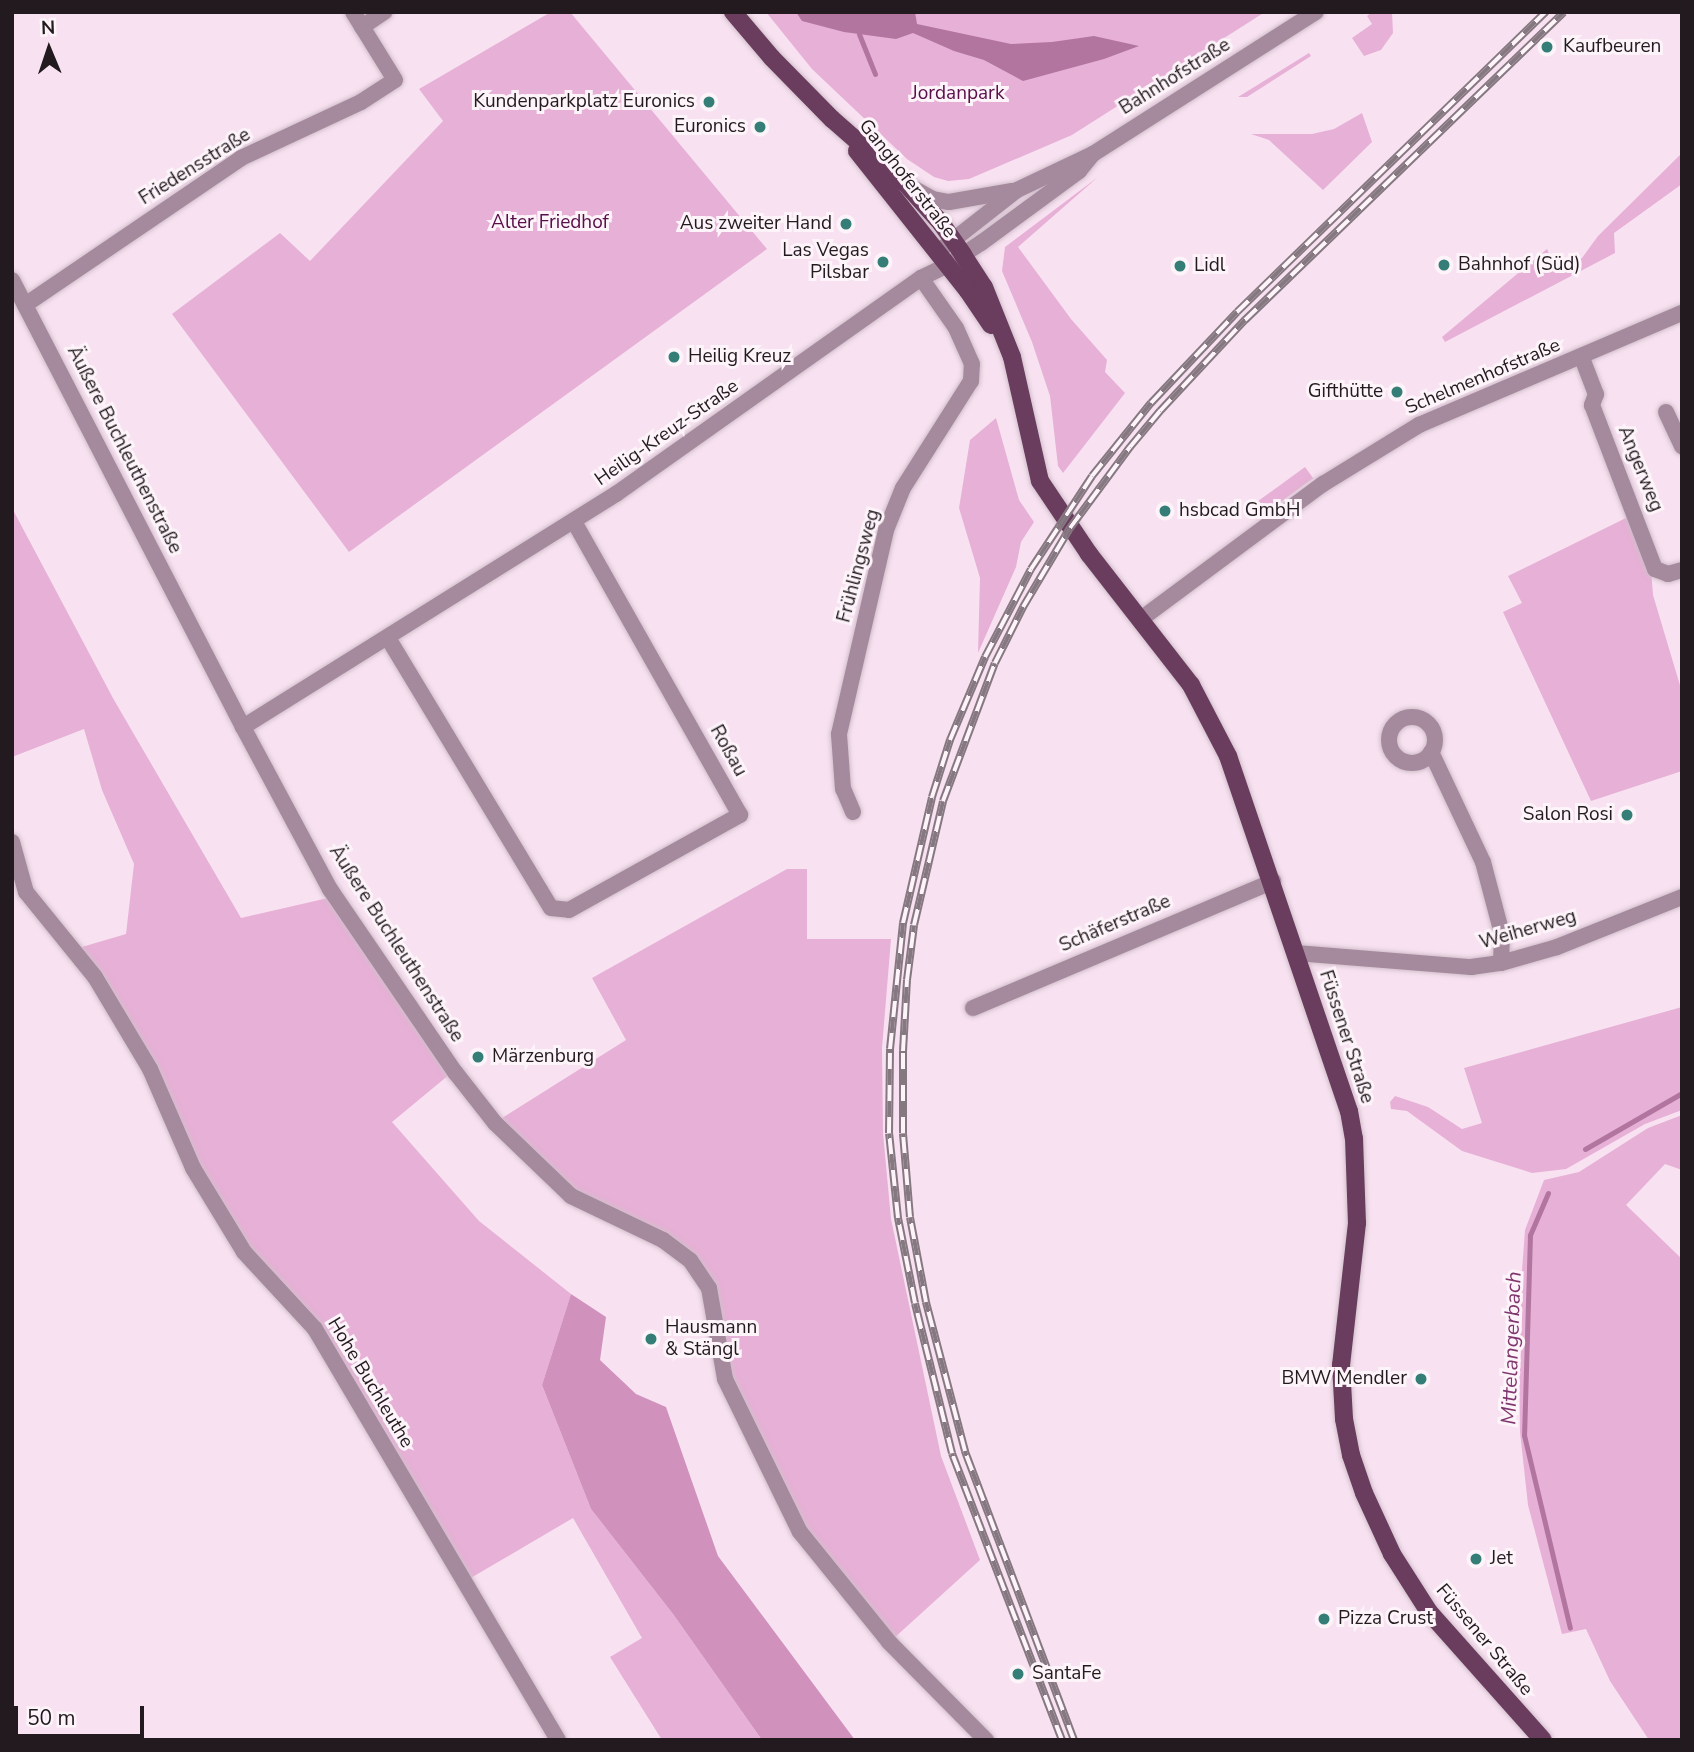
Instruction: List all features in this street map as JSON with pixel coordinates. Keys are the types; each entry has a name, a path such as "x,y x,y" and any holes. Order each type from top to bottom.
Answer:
{"main road":[{"name":"Ganghoferstraße","path":"733,12 772,58 832,119 950,257"},
{"name":"Ganghoferstraße","path":"832,119 905,183 953,239 950,257"},
{"name":"Füssener Straße","path":"950,257 984,287 1012,357 1040,481 1089,555 1191,685 1228,756 1273,881 1349,1111 1354,1138 1357,1223 1341,1365 1344,1419 1351,1455 1364,1493 1392,1555 1429,1612 1543,1740"}],"street":[{"path":"353,12 362,27 384,12"},
{"name":"Bahnhofstraße","path":"953,239 1017,190 1093,154 1316,12"},
{"name":"Friedensstraße","path":"25,305 241,158 361,102 396,80 362,27"},
{"name":"Bahnhofstraße","path":"925,276 1079,171 1093,154"},
{"name":"Bahnhofstraße","path":"905,183 933,200 949,202 1017,190"},
{"name":"Heilig-Kreuz-Straße","path":"243,727 574,521 813,357 925,276"},
{"name":"Frühlingsweg","path":"853,812 843,789 839,734 886,530 903,488 971,381 972,364 956,328 925,276"},
{"name":"Äußere Buchleuthenstraße","path":"12,280 243,727 330,889 455,1072 495,1124 571,1196 663,1240 690,1259 709,1288 725,1379 800,1532 889,1642 986,1740"},
{"name":"Schelmenhofstraße","path":"1141,619 1323,484 1419,425 1682,313"},
{"name":"Angerweg","path":"1581,358 1596,394 1592,405 1654,569 1668,574 1682,570"},
{"path":"1666,412 1682,447"},
{"name":"Roßau","path":"388,638 551,908 569,910 740,815 574,521"},
{"path":"1431,752 1483,862 1503,934 1501,963"},
{"name":"Hohe Buchleuthe","path":"12,842 26,892 95,977 150,1069 193,1168 244,1252 315,1329 558,1740"},
{"name":"Schäferstraße","path":"974,1008 1273,881"},
{"name":"Weiherweg","path":"1296,953 1471,967 1501,963 1557,947 1682,897"}],"green space":[{"name":"Alter Friedhof","path":"551,12 570,12 767,249 349,552 172,314 280,233 310,261 443,121 419,89"},
{"name":"Jordanpark","path":"766,12 1265,12 1072,135 969,179 948,181 934,177 907,159 812,69"},
{"path":"1372,12 1392,12 1393,33 1381,50 1364,56 1352,38 1372,24 1367,16"},
{"path":"1309,53 1311,56 1247,97 1238,97"},
{"path":"1362,113 1372,142 1323,190 1269,140 1251,134 1312,134 1334,129"},
{"path":"1682,153 1682,184 1614,233 1615,253 1445,342 1442,337 1547,249 1557,271 1582,258 1598,236"},
{"path":"1098,177 1018,247 1071,319 1107,360 1105,372 1125,393 1063,473 1058,466 1050,396 1032,342 1002,271 1005,247"},
{"path":"996,418 1019,500 1034,522 1021,542 1016,567 978,653 980,578 959,508 970,440"},
{"path":"1305,467 1313,478 1262,515 1254,504"},
{"path":"12,508 114,700 241,918 328,898 450,1074 392,1122 479,1221 571,1294 542,1385 591,1509 673,1614 762,1740 662,1740 610,1657 642,1638 573,1518 469,1579 318,1327 248,1250 75,949 126,934 134,864 102,790 84,729 12,757"},
{"path":"1632,515 1651,569 1653,595 1682,692 1682,771 1591,801 1503,612 1522,603 1508,576"},
{"path":"787,869 807,869 807,939 891,939 882,1048 883,1133 891,1219 941,1456 980,1560 893,1639 803,1530 729,1379 693,1258 574,1194 499,1120 626,1040 592,978"},
{"path":"1682,1007 1682,1110 1645,1124 1566,1169 1532,1173 1462,1151 1407,1111 1391,1109 1390,1102 1395,1096 1428,1107 1462,1129 1482,1123 1464,1068"},
{"path":"1682,1115 1682,1170 1665,1164 1626,1205 1682,1259 1682,1740 1649,1740 1610,1681 1586,1629 1562,1634 1528,1505 1520,1432 1519,1312 1525,1230 1544,1180 1579,1172 1648,1128"}],"shaded area":[{"path":"796,12 915,12 917,24 1011,44 1094,36 1139,46 1104,59 1023,81 984,60 954,51 913,33 896,39 844,32 802,21"},
{"path":"571,1294 606,1317 600,1360 636,1394 666,1407 718,1556 855,1740 762,1740 673,1614 591,1509 542,1385"}],"waterway":[{"path":"859,34 875,74"},
{"name":"Mittelangerbach","path":"1585,1149 1682,1093"},
{"name":"Mittelangerbach","path":"1548,1193 1530,1235 1524,1435 1570,1628"}],"railway":[{"path":"1062,1740 952,1453 915,1303 898,1218 889,1133 890,1049 903,923 932,797 950,740 985,657 1031,569 1092,476 1151,403 1237,312 1546,12"},
{"path":"1074,1740 965,1451 926,1302 910,1217 903,1133 903,1051 907,980 914,925 943,801 995,663 1023,607 1070,528 1130,447 1245,320 1564,12"}],"place":[{"name":"Kaufbeuren","path":"1547,47"},
{"name":"Kundenparkplatz Euronics","path":"709,102"},
{"name":"Euronics","path":"760,127"},
{"name":"Aus zweiter Hand","path":"846,224"},
{"name":"Las Vegas Pilsbar","path":"883,262"},
{"name":"Bahnhof (Süd)","path":"1444,265"},
{"name":"Lidl","path":"1180,266"},
{"name":"Heilig Kreuz","path":"674,357"},
{"name":"Gifthütte","path":"1397,392"},
{"name":"hsbcad GmbH","path":"1165,511"},
{"name":"Salon Rosi","path":"1627,815"},
{"name":"Märzenburg","path":"478,1057"},
{"name":"Hausmann & Stängl","path":"651,1339"},
{"name":"BMW Mendler","path":"1421,1379"},
{"name":"Jet","path":"1476,1559"},
{"name":"Pizza Crust","path":"1324,1619"},
{"name":"SantaFe","path":"1018,1674"}]}
